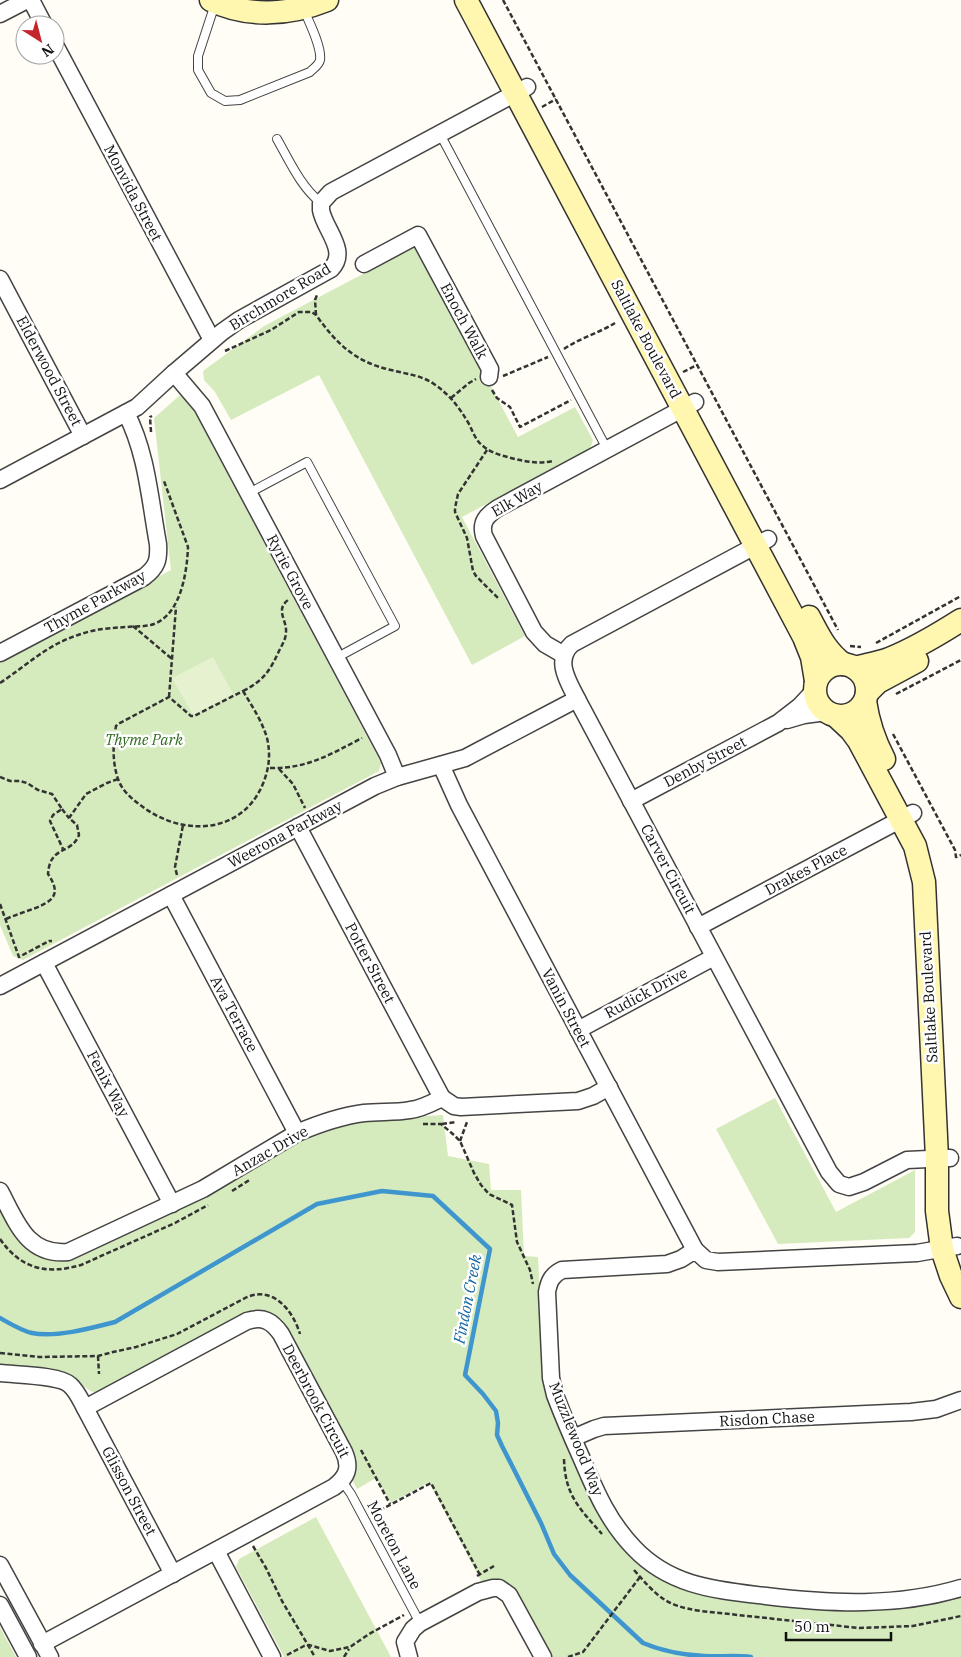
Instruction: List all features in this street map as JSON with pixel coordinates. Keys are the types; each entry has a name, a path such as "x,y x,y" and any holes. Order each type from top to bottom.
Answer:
{"street":[{"path":"0,14 26,0"},
{"path":"31,0 39,15"},
{"path":"214,1 243,10 286,12 327,0"},
{"name":"Saltlake Boulevard","path":"466,0 688,369 689,406"},
{"name":"Saltlake Boulevard","path":"481,0 521,91 762,542 831,654 848,659"},
{"name":"Monvida Street","path":"65,64 216,347"},
{"path":"321,203 340,187 521,91"},
{"name":"Birchmore Road","path":"0,480 137,407 174,373 216,347 239,320 325,274 336,264 339,254 322,215 321,203"},
{"name":"Enoch Walk","path":"364,264 418,235 490,369 489,376"},
{"name":"Elderwood Street","path":"0,279 83,436"},
{"name":"Ryrie Grove","path":"174,373 202,406 375,731 397,777"},
{"name":"Elk Way","path":"564,655 545,644 534,632 489,547 482,525 487,516 498,508 689,406"},
{"name":"Thyme Parkway","path":"0,653 144,577 156,565 158,544 141,451 135,430 126,413"},
{"path":"564,655 566,649 572,644 762,542"},
{"name":"Saltlake Boulevard","path":"762,542 812,657 815,686"},
{"path":"879,662 902,654 961,620"},
{"path":"879,662 878,682 860,708 853,714 845,717 831,714 820,706 816,699 815,686 820,674 826,668 848,659 879,662 938,650 961,634"},
{"name":"Carver Circuit","path":"564,655 563,669 577,699 835,1181 844,1186 856,1186 907,1160 943,1158"},
{"path":"848,659 865,678 866,697"},
{"name":"Denby Street","path":"631,801 778,723 800,706 815,686"},
{"name":"Saltlake Boulevard","path":"866,697 867,716 907,816 924,882 943,1158 937,1211 953,1252 951,1276 961,1297"},
{"name":"Weerona Parkway","path":"0,986 375,786 397,777 464,758 577,699"},
{"name":"Saltlake Boulevard","path":"831,714 851,730 859,740 907,816"},
{"name":"Denby Street","path":"778,723 804,715 831,714"},
{"name":"Vanin Street","path":"441,765 455,799 695,1250"},
{"name":"Drakes Place","path":"698,927 907,816"},
{"name":"Potter Street","path":"305,824 442,1098"},
{"name":"Ava Terrace","path":"177,891 298,1133"},
{"name":"Rudick Drive","path":"578,1030 714,957"},
{"name":"Fenix Way","path":"44,963 172,1204"},
{"path":"442,1098 454,1106 461,1107 570,1102 584,1100 609,1087"},
{"name":"Anzac Drive","path":"0,1191 17,1223 29,1240 36,1246 58,1253 68,1252 226,1177 298,1133 312,1127 342,1117 364,1113 416,1109 442,1098"},
{"path":"695,1250 706,1260 718,1262 953,1252"},
{"name":"Muzzlewood Way","path":"695,1250 682,1259 667,1264 569,1269 557,1273 549,1281 547,1292 551,1378 555,1395 600,1500 609,1517 622,1534 636,1550 669,1574 706,1588 725,1592 855,1603 903,1600 961,1588"},
{"name":"Deerbrook Circuit","path":"0,1565 46,1650 173,1574 342,1481 348,1469 344,1452 281,1334 267,1320 256,1318 247,1321 85,1408"},
{"path":"0,1373 53,1378 66,1382 75,1390 85,1408"},
{"name":"Risdon Chase","path":"573,1438 604,1426 911,1412 936,1409 961,1400"},
{"name":"Glisson Street","path":"85,1408 173,1574"},
{"path":"216,1551 272,1657"},
{"path":"409,1657 405,1642 417,1616 478,1592 483,1581 509,1595 543,1657"},
{"path":"0,1605 28,1657"}],"lane":[{"path":"214,1 198,56 198,70 210,93 225,100 240,100 310,72 318,64 320,60 319,50 304,8"},
{"path":"440,134 608,449"},
{"path":"277,140 302,182 321,203"},
{"path":"249,493 307,462 395,626 336,658"},
{"name":"Moreton Lane","path":"342,1481 365,1518 417,1616"}],"path":[{"path":"504,0 688,369 839,632"},
{"path":"313,280 320,293 316,296 316,315"},
{"path":"216,347 236,344 271,330 299,312 312,312 336,341 360,360 378,368 422,378 432,383 451,398 463,414 481,445 487,450 528,462 542,463 560,459"},
{"path":"451,398 475,379 489,376 496,378 524,368 557,354 579,340 600,332 615,323"},
{"name":"Enoch Walk","path":"489,376 489,383 497,398 510,407 520,427 579,396"},
{"path":"152,439 150,417 157,411"},
{"path":"162,475 188,547 183,580 176,605 169,697"},
{"path":"169,697 191,716 194,716 260,681 270,670 286,633 281,613 284,603 301,592"},
{"path":"879,662 961,596"},
{"path":"0,683 36,655 60,642 90,631 153,624 170,614 176,605"},
{"path":"133,626 172,659"},
{"path":"848,659 867,648 879,662 896,694 961,660"},
{"path":"169,697 116,726 113,751 118,779 131,798 148,812 172,823 209,826 229,822 247,808 260,790 269,768 266,737 255,711 243,691"},
{"path":"889,726 955,850 956,857 961,855"},
{"path":"269,768 292,768 317,761 375,731"},
{"path":"278,768 293,784 305,824"},
{"path":"0,777 10,781 27,783 38,790 52,794 65,814 77,825 79,835 74,844 54,855 48,869 48,874 55,885 56,892 54,897 44,904 6,919"},
{"path":"69,818 83,797 107,782 118,779"},
{"path":"62,809 53,815 50,821 63,849"},
{"path":"177,891 176,867 183,825"},
{"path":"0,904 19,957 52,941 60,954"},
{"path":"421,1123 468,1122 460,1141"},
{"path":"441,1124 460,1141 481,1185 489,1194 512,1205 517,1242 530,1270 533,1289"},
{"path":"227,1194 254,1177"},
{"path":"0,1238 14,1257 25,1263 42,1269 56,1270 68,1268 80,1265 175,1223 214,1201"},
{"path":"0,1353 39,1357 98,1356 170,1336 192,1327 246,1297 258,1294 275,1298 287,1307 294,1318 300,1336"},
{"path":"98,1356 99,1374"},
{"path":"358,1445 390,1504"},
{"path":"564,1459 569,1490 581,1510 606,1538"},
{"path":"365,1518 430,1483 483,1581"},
{"path":"247,1534 282,1601 315,1657"},
{"path":"629,1564 657,1595 673,1605 701,1611 859,1628 913,1626 961,1616"},
{"path":"483,1581 494,1566"},
{"path":"568,1657 583,1652 640,1577"},
{"path":"471,1579 483,1581"},
{"path":"284,1657 309,1645 330,1651 350,1647 369,1634 417,1616"},
{"path":"344,1657 350,1647"},
{"path":"583,1652 584,1657"}],"green space":[{"path":"416,246 518,437 575,407 593,440 590,449 462,517 525,636 472,665 319,375 231,420 215,392 204,380 203,371 264,326"},
{"name":"Thyme Park","path":"179,396 182,396 191,405 381,763 379,771 23,960 13,956 0,925 0,661 171,570 154,418"},
{"path":"213,657 233,694 193,715 172,678"},
{"path":"775,1098 836,1212 915,1170 915,1232 909,1238 778,1244 716,1129"},
{"path":"443,1115 448,1156 489,1164 491,1190 521,1190 524,1256 538,1257 545,1394 599,1513 634,1555 710,1596 961,1595 961,1657 551,1657 502,1582 481,1581 429,1482 391,1503 376,1478 357,1489 352,1479 355,1465 352,1451 283,1325 275,1317 267,1313 247,1313 99,1393 88,1390 73,1376 60,1371 0,1368 0,1201 43,1257 291,1142 345,1121"},
{"path":"316,1517 391,1657 284,1657 236,1567 239,1559"},
{"path":"0,1627 16,1657 0,1657"}],"waterway":[{"name":"Findon Creek","path":"0,1318 24,1331 41,1334 74,1332 115,1322 317,1204 382,1191 433,1196 490,1249 465,1375 496,1411 497,1435 541,1523 554,1554 570,1575 643,1643 689,1655 751,1657"}]}
